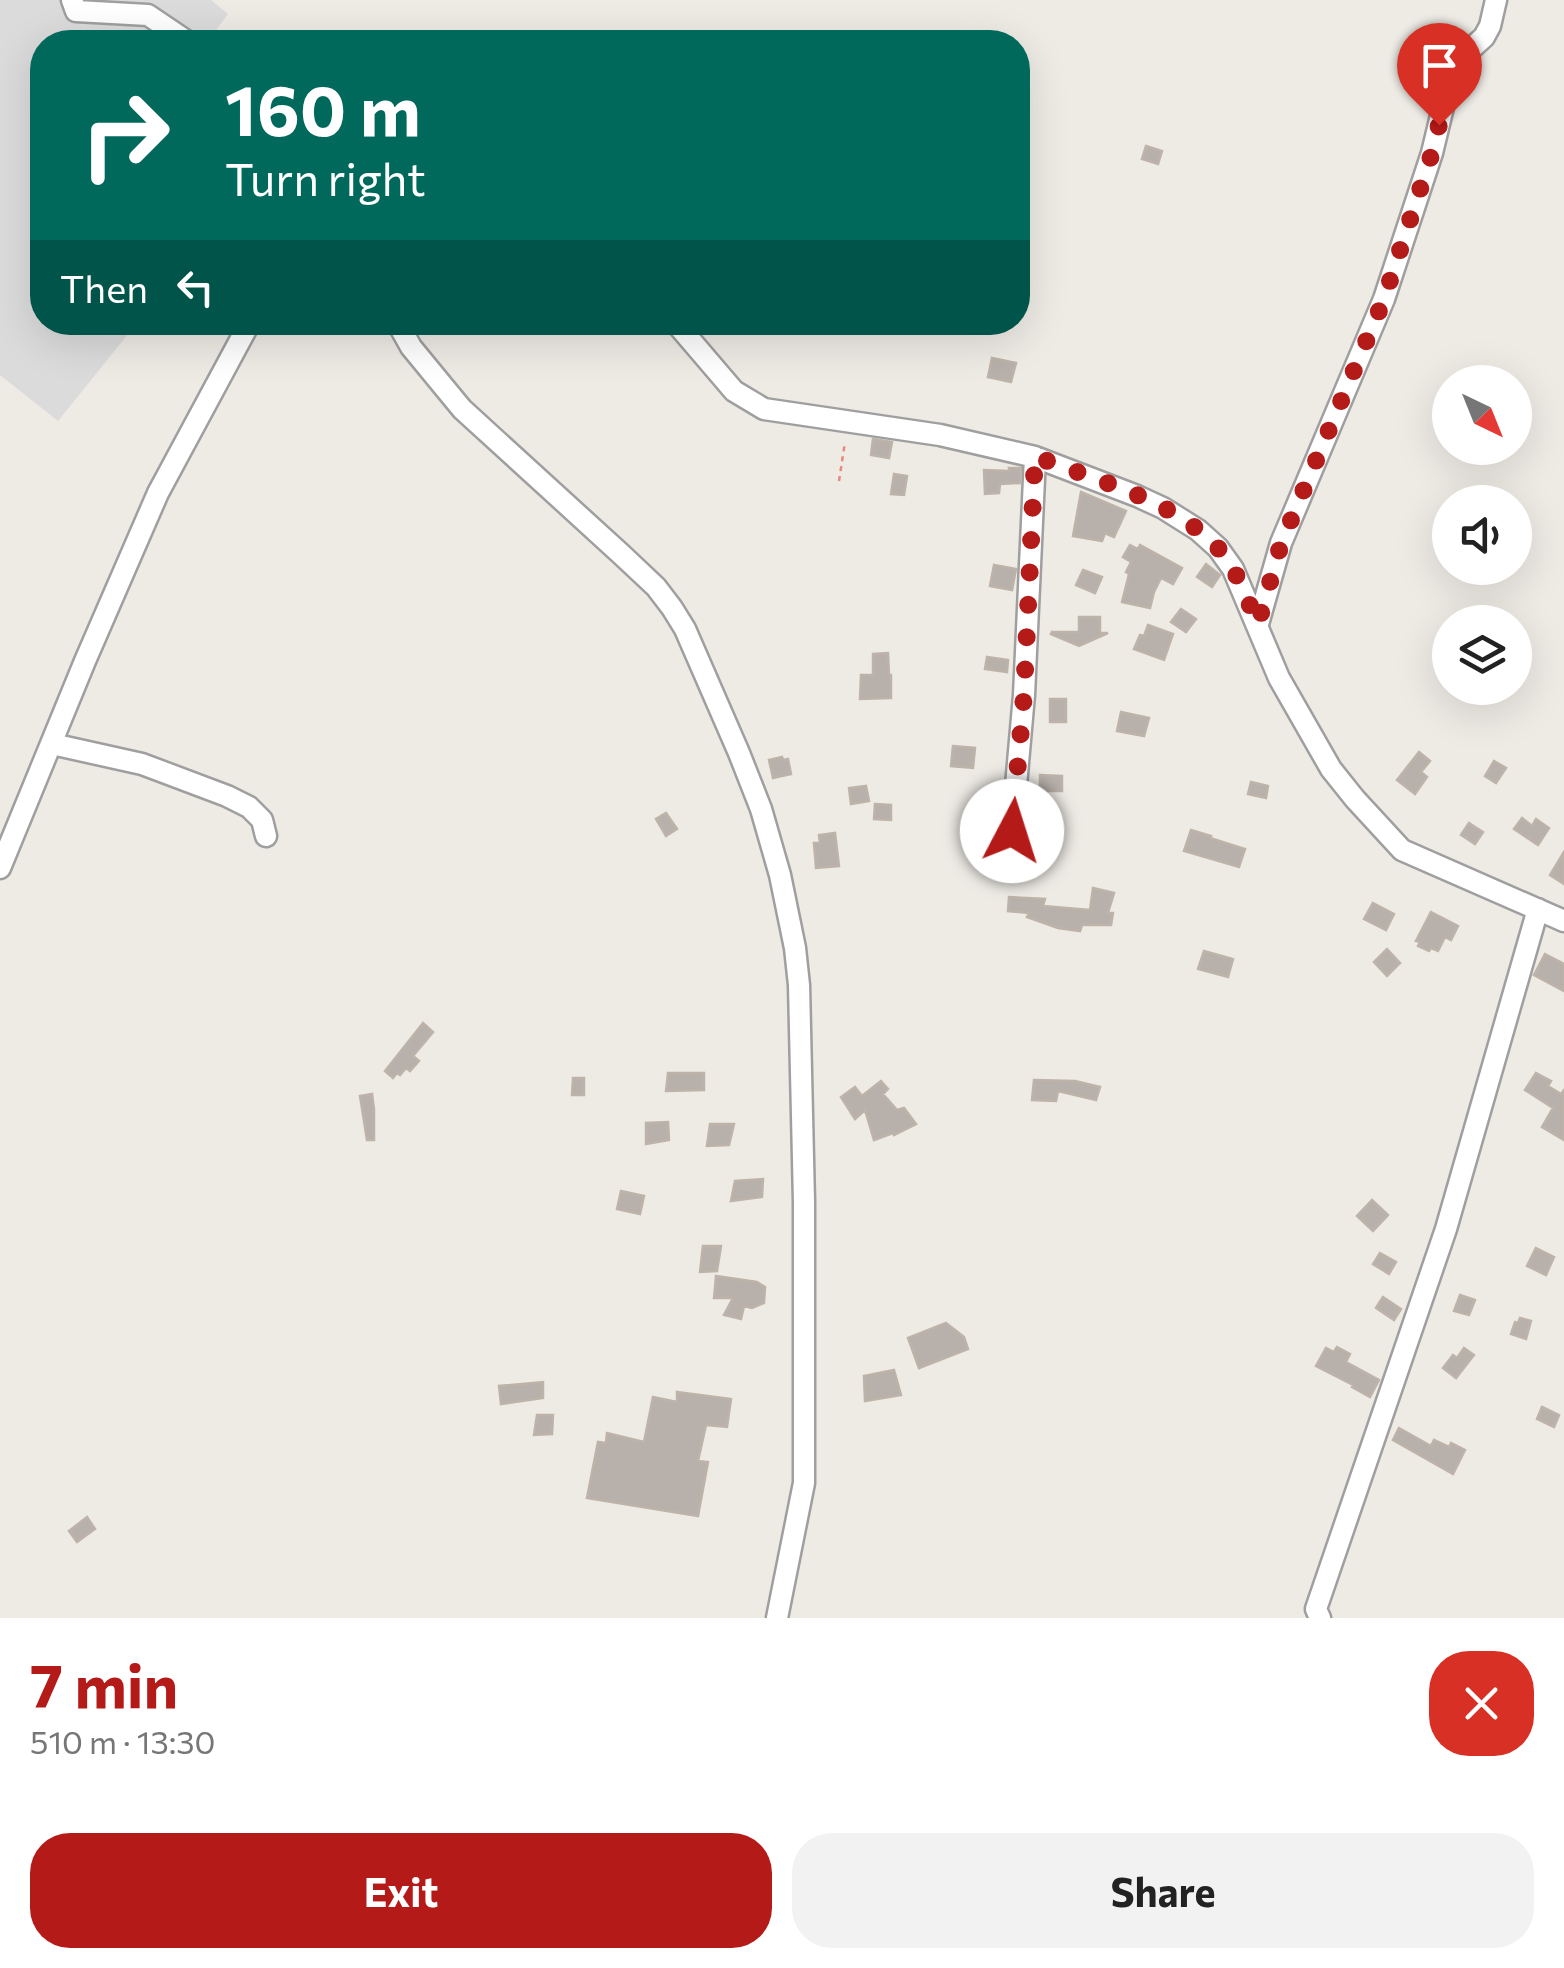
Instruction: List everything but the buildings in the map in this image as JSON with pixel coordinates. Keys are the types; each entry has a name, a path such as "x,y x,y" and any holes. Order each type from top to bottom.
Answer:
{"street":[{"path":"72,0 76,10 148,16 170,30"},
{"path":"1258,624 1281,544 1384,299 1432,153 1452,70 1484,37 1496,0"},
{"path":"0,868 158,493 243,335"},
{"path":"404,335 462,408 611,544 672,608 685,628 739,752 766,826 795,948 799,985 803,1184 804,1483 777,1618"},
{"path":"686,335 734,391 764,409 940,436 1035,456 1164,508 1198,530 1234,569 1288,694 1331,769 1402,850 1564,921"},
{"path":"1012,831 1024,695 1035,456"},
{"path":"52,744 142,764 227,796 249,807 262,820 266,836"},
{"path":"1320,1618 1316,1608 1446,1228 1538,910"}],"path":[{"path":"839,480 848,421"}],"shaded area":[{"path":"0,0 63,0 76,10 84,0 211,0 228,14 216,30 30,30 30,335 127,335 58,421 0,375"}],"route":[{"path":"1012,831 1024,695 1035,456 1164,508 1198,530 1234,569 1258,624 1281,544 1384,299 1439,125"}]}
